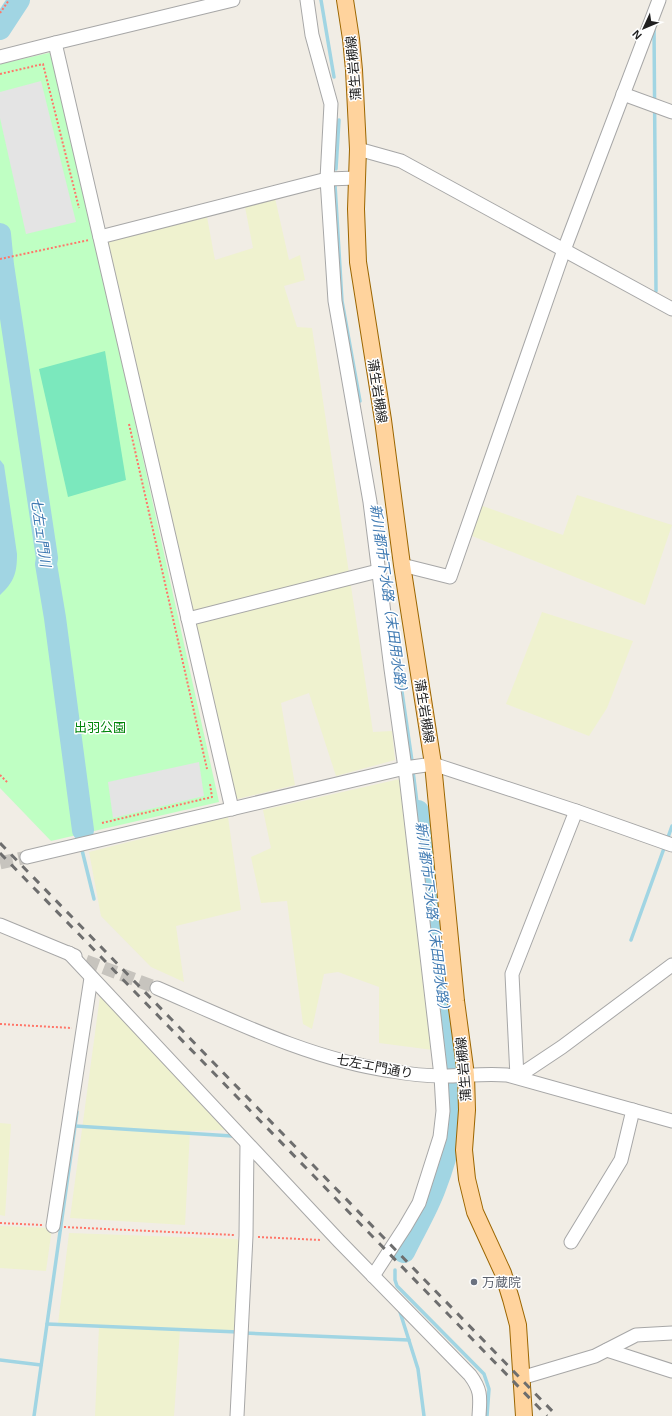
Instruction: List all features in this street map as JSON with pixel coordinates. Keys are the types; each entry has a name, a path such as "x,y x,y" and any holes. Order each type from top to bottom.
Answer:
{"main road":[{"name":"蒲生岩槻線","path":"345,0 351,39 358,149 356,209 358,262 402,565 433,764 456,1001 466,1075 467,1110 464,1150 467,1180 475,1212 503,1273 518,1325 524,1416"}],"street":[{"path":"0,57 233,0"},
{"path":"307,0 312,35 331,104 327,179 335,301 370,502 405,768 441,1076 443,1111 440,1137 419,1203 373,1276"},
{"path":"402,565 450,577 564,250 659,0"},
{"path":"55,43 232,809"},
{"path":"624,94 672,112"},
{"path":"358,149 401,161 672,308"},
{"path":"100,237 327,179 357,178"},
{"path":"188,619 378,571"},
{"path":"26,857 405,768 433,764 576,811 672,845"},
{"path":"517,1077 512,974 576,811"},
{"path":"0,925 86,961"},
{"path":"69,953 339,1241 470,1375 480,1393 478,1416"},
{"path":"517,1077 568,1042 672,965"},
{"path":"53,1226 91,978"},
{"name":"七左エ門通り","path":"157,988 310,1051 375,1068 412,1074 441,1076 493,1074 517,1077 672,1121"},
{"path":"571,1242 621,1160 633,1110"},
{"path":"237,1416 246,1236 248,1144"},
{"path":"522,1378 595,1356 636,1335 672,1333"},
{"path":"607,1350 672,1371"}],"path":[{"path":"0,13 9,0"},
{"path":"0,74 43,64 80,210"},
{"path":"0,259 100,237"},
{"path":"128,419 207,769"},
{"path":"0,774 8,783"},
{"path":"102,823 212,797 210,784"},
{"path":"0,1024 83,1029"},
{"path":"0,1223 339,1241"}],"green space":[{"name":"出羽公園","path":"53,52 219,802 51,841 0,788 0,64"},
{"path":"275,198 289,260 300,255 305,280 284,286 297,327 312,328 373,732 392,731 395,760 336,776 309,693 281,703 295,785 233,800 105,239 207,217 215,260 253,248 245,207"},
{"path":"105,351 126,480 68,497 39,369"},
{"path":"577,495 672,525 645,605 472,536 480,505 563,535"},
{"path":"542,612 633,641 607,708 589,736 506,704"},
{"path":"404,778 433,1050 379,1043 379,987 338,972 324,974 312,1029 303,1024 287,901 261,903 251,857 271,848 263,810"},
{"path":"228,817 241,910 176,926 184,982 151,967 101,916 89,852"},
{"path":"100,996 229,1130 190,1131 185,1225 70,1218"},
{"path":"0,1123 11,1124 5,1216 0,1215"},
{"path":"0,1226 52,1228 46,1271 0,1268"},
{"path":"69,1233 237,1239 243,1245 238,1330 180,1330 174,1416 95,1416 99,1327 58,1324"}],"shaded area":[{"path":"41,81 76,222 26,234 0,118 0,92"},
{"path":"199,762 204,796 113,818 108,782"}],"water":[{"path":"0,460 4,465 17,554 14,577 9,586 0,595"}],"waterway":[{"name":"七左ェ門川","path":"0,29 19,0"},
{"name":"新川都市下水路（末田用水路）","path":"321,0 334,77"},
{"path":"654,26 656,291"},
{"name":"新川都市下水路（末田用水路）","path":"336,169 339,120"},
{"name":"新川都市下水路（末田用水路）","path":"335,185 342,301 360,401"},
{"name":"七左ェ門川","path":"0,234 3,265 47,558 46,564 55,618 83,830"},
{"name":"新川都市下水路（末田用水路）","path":"392,623 412,761"},
{"name":"新川都市下水路（末田用水路）","path":"413,771 418,811"},
{"name":"新川都市下水路（末田用水路）","path":"418,811 426,855 441,996 451,1067"},
{"path":"631,940 672,826"},
{"path":"83,830 82,850 94,899"},
{"name":"新川都市下水路（末田用水路）","path":"404,1252 435,1188 447,1151 454,1111 453,1085"},
{"path":"34,1416 77,1112"},
{"path":"75,1126 232,1136"},
{"name":"新川都市下水路（末田用水路）","path":"395,1270 395,1280 397,1286 484,1374 489,1389 487,1416"},
{"path":"400,1312 418,1369 424,1416"},
{"path":"47,1324 238,1332"},
{"path":"244,1333 409,1340"},
{"path":"0,1360 41,1365"}],"tunnel":[{"path":"0,863 27,857"},
{"path":"86,961 157,988"}],"railway":[{"path":"0,843 557,1416"},
{"path":"0,853 547,1416"}],"place":[{"name":"万蔵院","path":"474,1282"}]}
